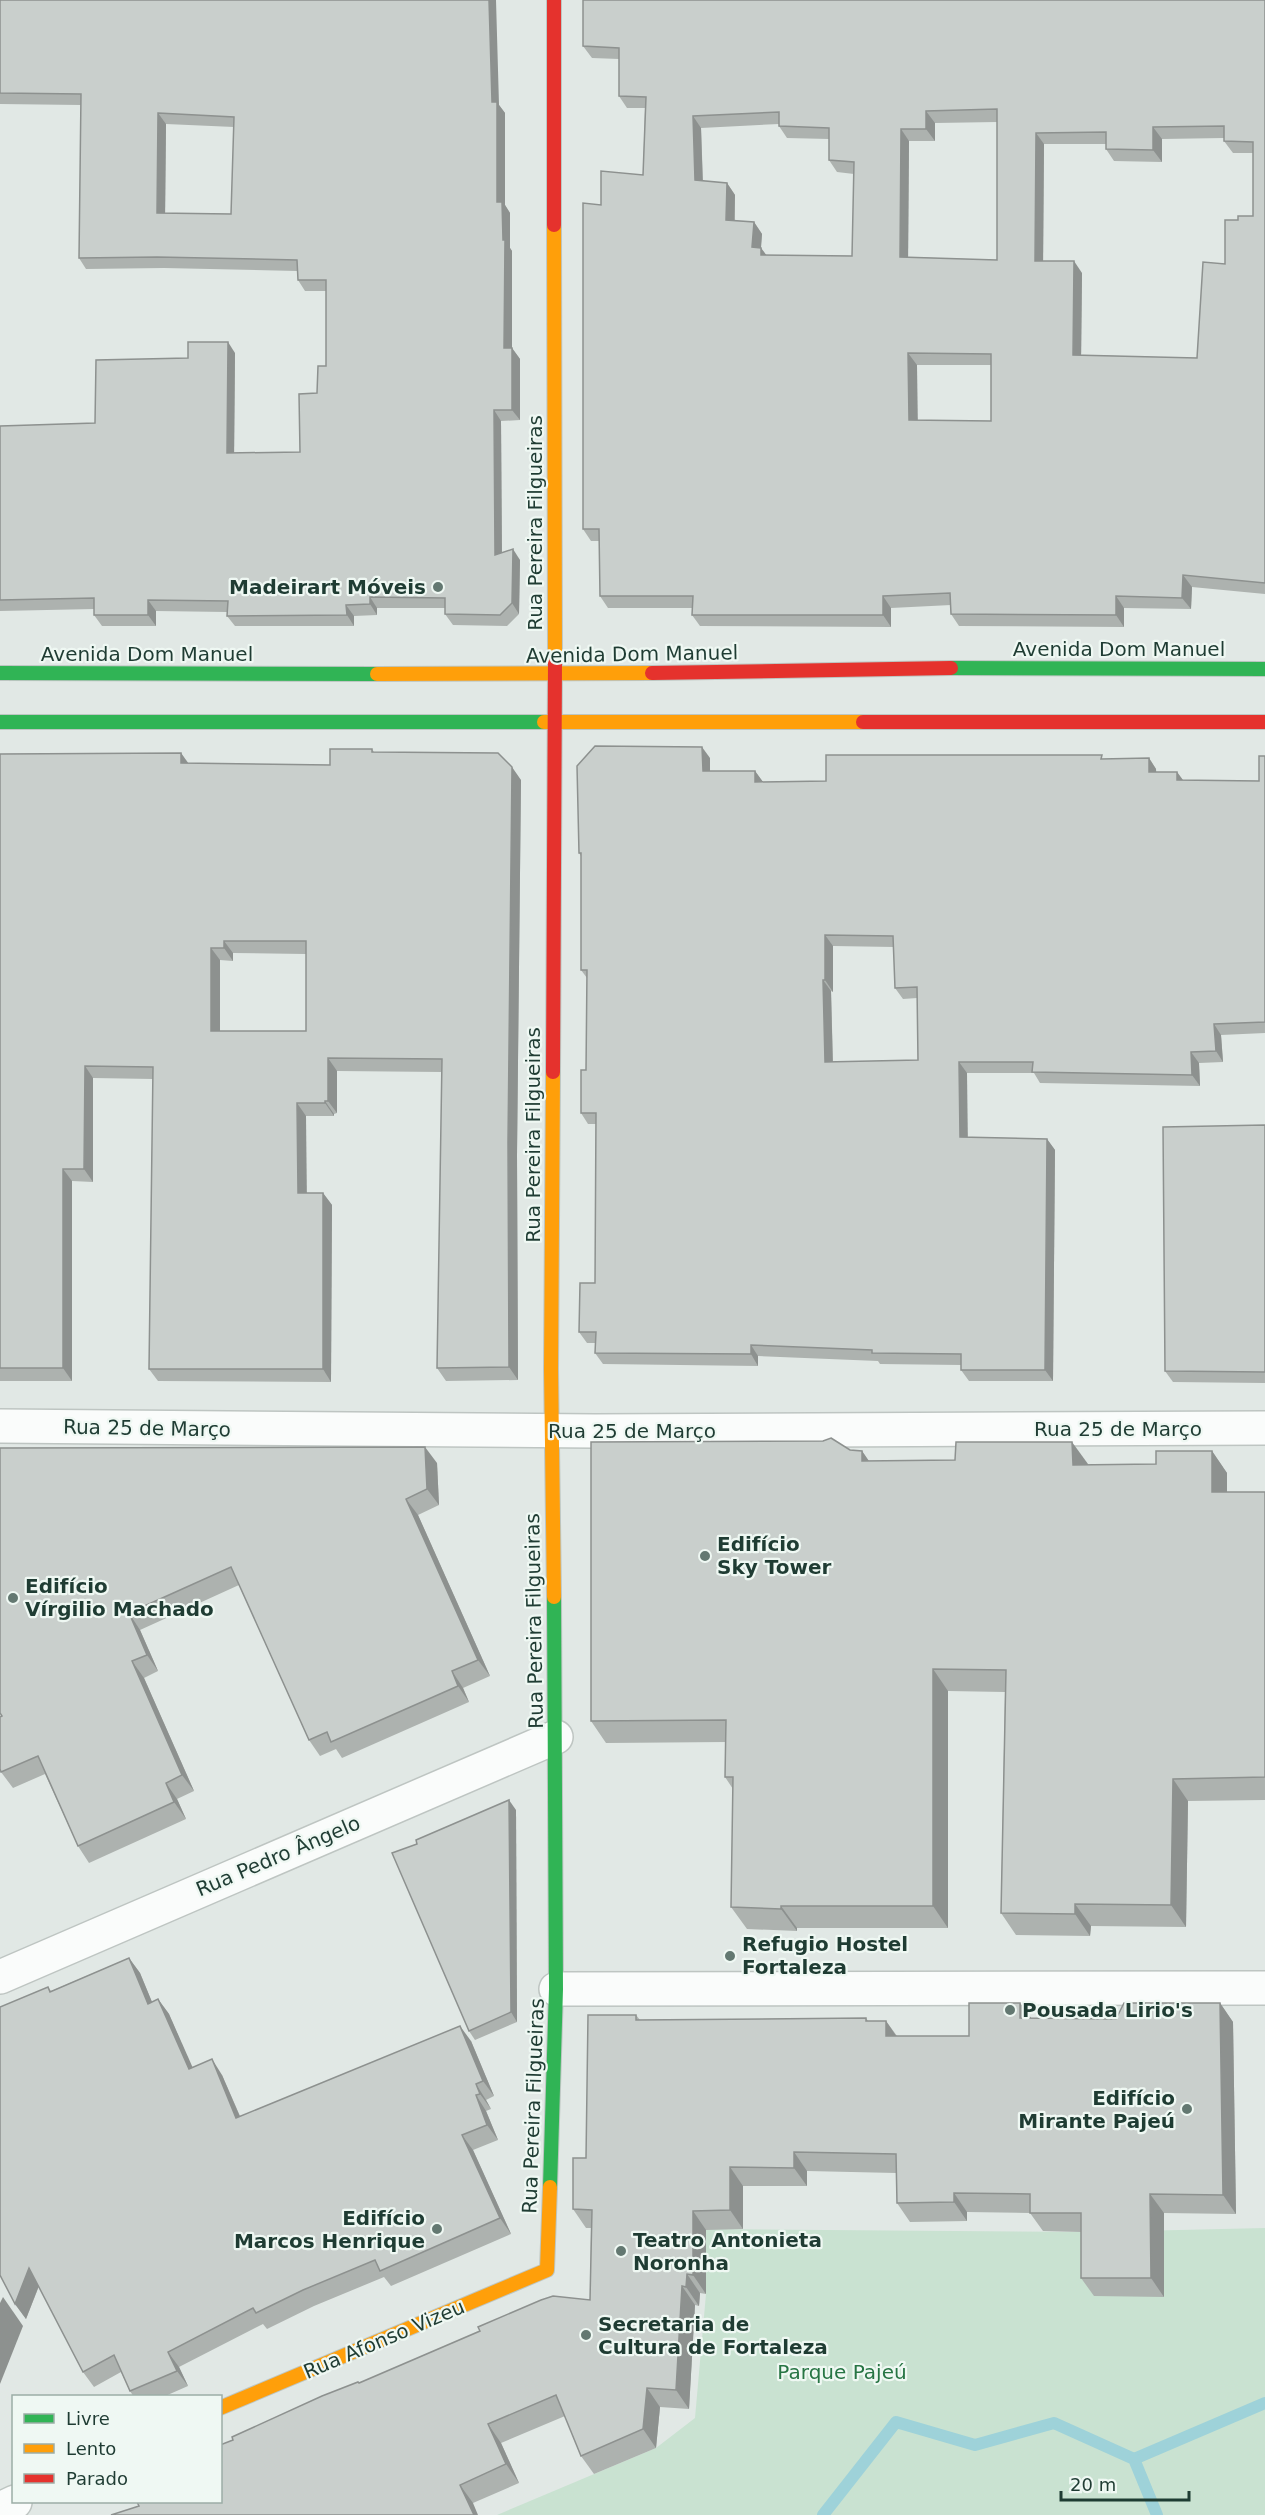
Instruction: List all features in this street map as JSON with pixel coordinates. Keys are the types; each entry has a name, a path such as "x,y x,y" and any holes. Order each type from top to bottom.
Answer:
{"street":[{"name":"Rua Pereira Filgueiras","path":"547,2270 556,1989 556,1737 551,1431 555,675 554,0"},
{"name":"Avenida Dom Manuel","path":"0,673 555,675 1035,667 1265,669"},
{"path":"0,722 1265,722"},
{"name":"Rua 25 de Março","path":"0,1426 551,1431 1265,1428"},
{"name":"Rua Pedro Ângelo","path":"0,1977 556,1737"},
{"path":"556,1989 1265,1988"},
{"name":"Rua Afonso Vizeu","path":"222,2407 547,2270"}],"green space":[{"name":"Parque Pajeú","path":"1265,2228 1265,2515 497,2515 656,2448 695,2418 706,2294 706,2229 1093,2232"}],"building":[{"path":"0,0 489,0 492,102 497,102 497,202 502,202 503,240 505,240 504,348 512,348 512,410 494,410 495,555 513,549 512,603 500,615 445,614 445,598 370,597 370,604 346,605 347,615 227,616 228,601 148,600 148,615 94,615 94,598 0,600 0,426 95,423 96,360 188,358 188,342 228,342 227,453 300,452 299,394 317,393 318,366 326,366 326,280 298,280 297,260 79,258 81,94 0,93","holes":["158,113 234,117 231,214 157,213"]},
{"path":"583,0 1265,0 1265,583 1183,575 1182,598 1116,596 1116,615 951,614 950,593 883,596 883,615 692,615 693,596 600,596 599,529 583,529 583,203 601,205 601,171 643,175 646,97 619,96 619,48 583,46","holes":["997,109 997,260 900,257 901,129 926,129 926,111","779,112 779,126 829,128 829,160 854,162 852,256 761,255 761,248 752,247 754,222 726,220 727,183 695,180 693,116","1224,126 1224,141 1253,142 1253,216 1238,216 1238,220 1225,220 1225,264 1203,262 1197,358 1073,355 1074,261 1035,261 1036,133 1106,132 1106,149 1153,150 1153,127","908,353 991,354 991,421 909,420"]},
{"path":"595,746 702,747 703,771 755,771 755,782 826,781 826,755 1102,755 1101,759 1149,758 1149,772 1177,772 1177,780 1259,781 1259,756 1265,756 1265,1022 1214,1024 1216,1051 1191,1052 1192,1075 1032,1072 1033,1062 959,1062 960,1137 1047,1139 1045,1370 961,1370 961,1354 872,1353 872,1350 751,1345 751,1354 595,1353 596,1332 579,1332 580,1283 595,1283 596,1113 581,1113 581,1070 586,1070 587,970 581,970 581,853 579,853 577,766","holes":["825,935 893,936 895,988 917,987 918,1060 825,1062 823,980 825,980"]},
{"path":"330,749 372,749 372,752 498,753 512,767 508,1142 509,1367 437,1368 442,1059 328,1058 328,1101 325,1103 297,1103 298,1193 323,1193 323,1369 149,1369 153,1067 85,1066 84,1169 63,1169 63,1368 0,1368 0,754 181,753 181,763 330,765","holes":["224,941 306,941 306,1031 211,1031 211,948 224,948"]},
{"path":"1265,1125 1265,1372 1165,1371 1163,1127"},
{"path":"831,1438 850,1450 862,1451 862,1461 955,1460 956,1442 1072,1442 1073,1465 1156,1464 1156,1451 1212,1451 1212,1492 1265,1492 1265,1777 1173,1779 1171,1905 1075,1904 1075,1914 1001,1913 1006,1670 933,1669 933,1906 781,1906 781,1909 731,1907 733,1777 725,1777 726,1720 591,1721 591,1442 823,1441"},
{"path":"425,1447 427,1489 406,1499 478,1660 452,1671 458,1686 331,1742 327,1732 309,1740 231,1567 129,1613 147,1655 132,1661 182,1775 166,1783 174,1802 78,1846 38,1756 1,1772 0,1448"},
{"path":"509,1800 511,2012 469,2031 392,1853 417,1844 416,1840"},
{"path":"129,1958 148,2004 158,1999 189,2069 212,2059 236,2118 460,2026 483,2081 476,2084 480,2094 476,2095 487,2125 462,2135 500,2218 380,2271 375,2260 303,2290 256,2313 253,2308 168,2352 177,2371 130,2391 114,2355 83,2372 29,2268 15,2304 0,2275 0,2007 48,1987 50,1992"},
{"path":"969,2003 1020,2003 1020,2018 1116,2019 1124,2003 1220,2003 1223,2195 1150,2194 1151,2278 1081,2278 1081,2213 1030,2213 1030,2194 954,2193 954,2202 897,2203 896,2154 794,2152 794,2168 730,2167 730,2210 693,2211 693,2275 687,2274 686,2287 682,2286 676,2390 647,2388 643,2429 581,2456 556,2395 488,2424 506,2464 460,2485 474,2515 111,2515 139,2506 138,2503 222,2503 222,2444 233,2440 232,2437 322,2396 359,2383 480,2331 478,2327 541,2300 553,2296 590,2300 592,2210 573,2209 573,2158 586,2158 588,2015 636,2015 636,2020 866,2018 866,2021 886,2021 886,2036 969,2036"}],"waterway":[{"path":"1134,2459 1265,2403"},
{"path":"823,2515 896,2422 975,2445 1054,2423 1134,2459 1157,2515"}],"traffic: fast":[{"path":"951,668 1265,669"},
{"path":"0,673 377,674"},
{"path":"0,722 544,722"},
{"path":"550,2187 556,1989 554,1597"}],"traffic: slow":[{"path":"554,225 555,661"},
{"path":"377,674 652,673"},
{"path":"544,722 863,722"},
{"path":"553,1072 551,1369 554,1597"},
{"path":"222,2407 547,2270 550,2187"}],"traffic: jam":[{"path":"554,0 554,225"},
{"path":"553,1072 555,661"},
{"path":"652,673 951,668"},
{"path":"863,722 1265,722"}],"place":[{"name":"Madeirart Móveis","path":"438,587"},
{"name":"Edifício Sky Tower","path":"705,1556"},
{"name":"Edifício Vírgilio Machado","path":"13,1598"},
{"name":"Refugio Hostel Fortaleza","path":"730,1956"},
{"name":"Pousada Lirio's","path":"1010,2010"},
{"name":"Edifício Mirante Pajeú","path":"1187,2109"},
{"name":"Edifício Marcos Henrique","path":"437,2229"},
{"name":"Teatro Antonieta Noronha","path":"621,2251"},
{"name":"Secretaria de Cultura de Fortaleza","path":"586,2335"}]}
